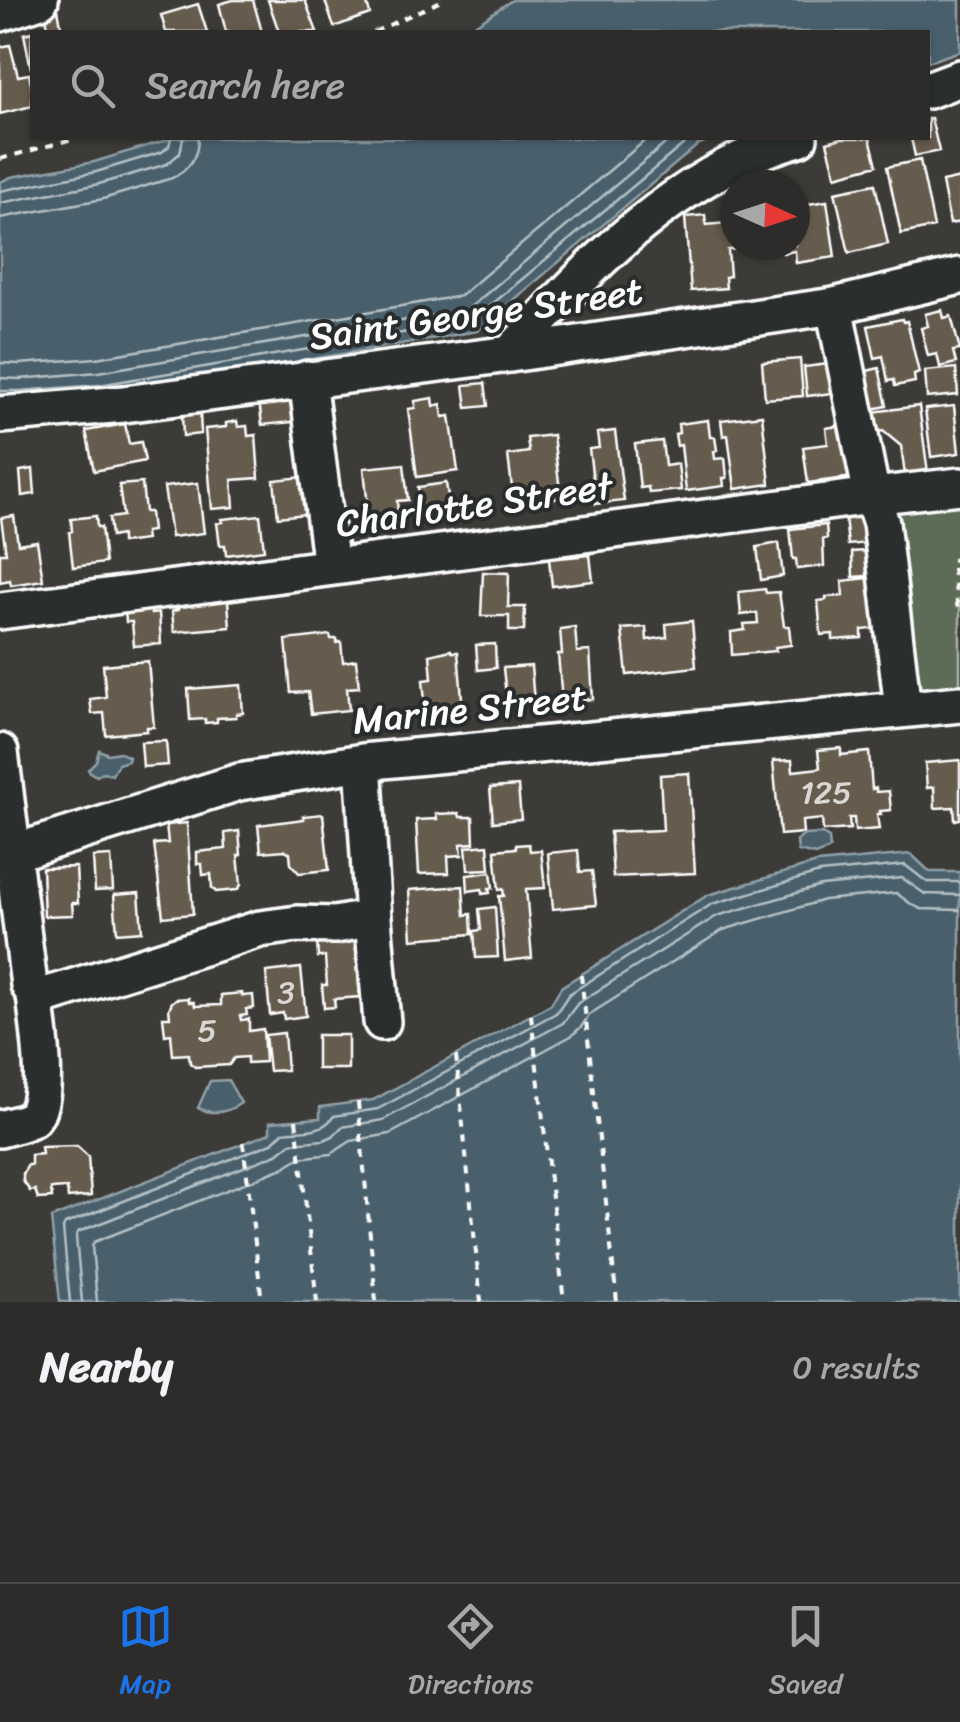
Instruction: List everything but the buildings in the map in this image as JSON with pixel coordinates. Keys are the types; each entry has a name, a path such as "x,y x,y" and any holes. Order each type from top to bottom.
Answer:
{"street":[{"path":"0,13 40,0"},
{"path":"930,89 960,78"},
{"path":"510,354 557,301 671,200 745,157 793,140"},
{"name":"Saint George Street","path":"0,415 124,404 510,354 834,306 960,276"},
{"path":"834,306 881,524 903,709"},
{"path":"307,379 332,567"},
{"name":"Charlotte Street","path":"0,611 960,486"},
{"name":"Marine Street","path":"6,855 238,782 363,762 960,704"},
{"path":"0,752 6,855 29,985 34,994 42,1080 38,1111 31,1119 0,1129"},
{"path":"363,762 382,1022"},
{"path":"34,994 55,993 260,929 297,924 335,925 373,918"}],"path":[{"path":"378,30 443,0"},
{"path":"0,159 69,140"},
{"path":"960,559 952,560 960,612"},
{"path":"581,975 618,1302"},
{"path":"531,1015 564,1302"},
{"path":"456,1056 481,1302"},
{"path":"358,1102 376,1302"},
{"path":"296,1120 317,1302"},
{"path":"243,1142 262,1302"}],"green space":[{"path":"960,499 960,691 911,696 895,507"}],"water":[{"path":"512,0 960,0 960,51 930,61 930,30 461,30"},
{"path":"166,140 710,140 699,144 477,331 101,395 0,400 0,182 94,162"},
{"path":"99,750 108,754 119,752 129,757 128,761 118,764 112,775 103,772 97,776 88,769"},
{"path":"822,834 829,838 830,849 815,855 798,851 797,841 804,835"},
{"path":"911,854 930,872 960,872 960,1302 60,1302 51,1218 270,1133 270,1122 320,1118 320,1107 373,1100 551,1004 561,987 708,895 817,863"},
{"path":"228,1080 241,1103 220,1112 198,1108 210,1081"}]}
